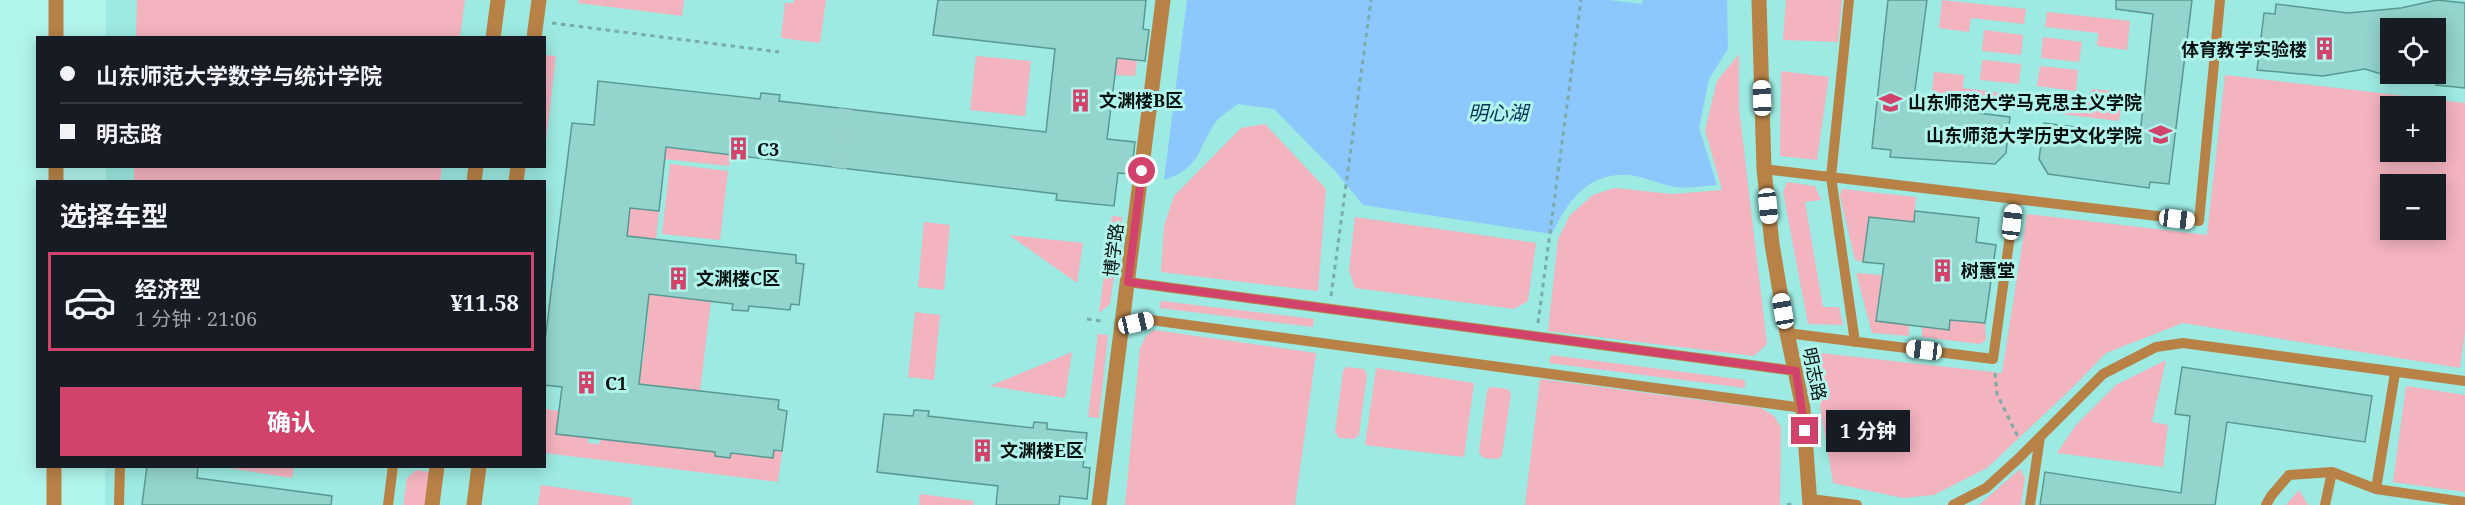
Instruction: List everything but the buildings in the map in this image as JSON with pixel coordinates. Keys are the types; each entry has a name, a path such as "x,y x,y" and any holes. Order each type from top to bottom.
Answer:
{"street":[{"path":"56,0 56,36"},
{"path":"493,36 498,0"},
{"path":"534,36 539,0"},
{"name":"博学路","path":"1099,505 1163,0"},
{"name":"明志路","path":"1760,0 1759,38 1764,169 1772,244 1786,333 1803,408 1811,502"},
{"path":"54,468 54,505"},
{"path":"432,505 437,468"},
{"path":"474,505 479,468"}],"lane":[{"path":"1849,0 1831,177 1855,342"},
{"path":"1764,169 2199,221 2220,0"},
{"path":"1786,333 1993,359 2015,199"},
{"path":"1128,282 1330,307 1796,371"},
{"path":"1136,323 1151,320 1803,408"},
{"path":"1953,505 1969,501 1986,488 2103,374 2156,347 2183,343 2465,381"},
{"path":"2376,489 2395,373"},
{"path":"2030,505 2040,437"},
{"path":"119,505 120,468"},
{"path":"387,505 393,468"},
{"path":"2325,505 2332,472"},
{"path":"2266,505 2289,475 2332,472 2376,489 2465,502"},
{"path":"1811,502 1857,505"}],"path":[{"path":"1330,307 1371,0"},
{"path":"1536,337 1581,0"},
{"path":"536,21 779,52"},
{"path":"1112,98 1150,104"},
{"path":"1087,319 1101,321"},
{"path":"1993,359 1997,393 2025,452"}],"shaded area":[{"path":"106,0 2465,0 2465,505 105,505 105,468 546,468 546,180 106,180 106,168 546,168 546,36 106,36"},
{"path":"137,0 465,0 460,36 136,36"},
{"path":"579,0 684,0 682,16 578,3"},
{"path":"794,0 826,0 820,43 781,38 785,3 794,3"},
{"path":"1786,0 1842,0 1838,42 1783,40"},
{"path":"1942,0 2026,9 2024,24 1971,18 1969,32 1939,28"},
{"path":"2047,12 2130,21 2127,50 2097,46 2098,33 2045,27"},
{"path":"1984,30 2023,35 2021,55 1982,51"},
{"path":"2043,37 2082,42 2079,62 2041,58"},
{"path":"1739,54 1739,108 1767,344 1754,356 1548,331 1558,239 1570,215 1593,195 1614,188 1673,194 1722,190 1705,130 1717,81"},
{"path":"546,55 556,56 546,141"},
{"path":"976,56 1031,61 1025,116 970,110"},
{"path":"1117,58 1137,61 1135,76 1115,75"},
{"path":"1982,60 2021,64 2019,84 1980,80"},
{"path":"2040,66 2078,70 2076,91 2037,86"},
{"path":"1781,71 1829,77 1817,160 1780,156"},
{"path":"1934,72 1964,75 1963,88 2016,95 2014,110 1931,100"},
{"path":"2225,75 2405,96 2380,96 2380,162 2446,162 2446,101 2465,103 2465,331 2460,368 2183,323 2106,353 1987,468 1934,495 1903,498 1833,483 1811,352 2002,373 2027,214 2207,235"},
{"path":"2092,89 2123,92 2119,121 2035,111 2037,95 2090,102"},
{"path":"1265,124 1326,189 1318,291 1161,272 1164,226 1174,196 1241,128"},
{"path":"638,144 731,154 729,166 636,156"},
{"path":"670,164 728,171 720,240 662,234"},
{"path":"134,168 442,168 440,180 134,180"},
{"path":"1787,182 1815,186 1821,200 1805,202 1823,307 1839,307 1843,325 1808,324 1783,192"},
{"path":"1842,189 1916,197 1914,222 1869,217 1863,262 1855,260 1840,196"},
{"path":"630,208 659,211 656,239 627,236"},
{"path":"1112,216 1122,217 1110,304 1099,313"},
{"path":"1355,217 1536,243 1528,301 1514,309 1355,288 1349,271"},
{"path":"924,222 950,225 944,290 918,287"},
{"path":"1009,235 1083,243 1077,283"},
{"path":"1856,273 1882,275 1877,321 1909,325 1909,336 1872,333"},
{"path":"623,292 711,301 700,391 612,380 615,359 643,362 648,315 620,312"},
{"path":"1161,301 1314,319 1313,327 1160,308"},
{"path":"915,312 940,315 934,380 908,377"},
{"path":"1950,320 1985,323 1986,340 1980,344 1922,337 1922,327 1948,330"},
{"path":"1154,330 1316,353 1295,505 1125,505 1140,348 1146,336"},
{"path":"1098,334 1108,335 1099,418 1088,417"},
{"path":"1072,352 1065,398 990,386"},
{"path":"1551,355 1745,380 1745,388 1549,363"},
{"path":"2166,360 2152,422 2168,425 2163,467 2057,453 2076,425 2116,385"},
{"path":"1346,367 1364,369 1367,375 1359,435 1354,439 1339,438 1335,432 1343,371"},
{"path":"1376,368 1474,383 1464,457 1365,445"},
{"path":"1540,379 1761,408 1774,416 1781,427 1780,505 1525,505"},
{"path":"2406,386 2465,395 2465,492 2393,482"},
{"path":"1490,387 1508,389 1511,394 1502,455 1498,459 1483,458 1479,452 1487,391"},
{"path":"546,409 559,411 557,434 588,437 588,443 600,444 601,438 715,452 715,456 730,458 731,453 773,458 774,450 782,451 778,482 546,453"},
{"path":"229,468 294,468 292,478"},
{"path":"2020,469 2025,478 2021,505 1979,505"},
{"path":"416,470 429,472 425,505 403,505 407,478"},
{"path":"541,485 632,498 631,505 538,505"},
{"path":"2299,490 2308,505 2286,505"},
{"path":"920,494 974,501 973,505 919,505"}],"water":[{"name":"明心湖","path":"1187,0 1609,0 1642,4 1643,0 1727,0 1728,49 1709,79 1699,128 1717,185 1675,187 1630,175 1602,178 1581,191 1565,210 1552,234 1363,205 1335,171 1274,109 1238,104 1215,123 1190,165 1164,180"}],"tunnel":[{"path":"839,168 846,109"}],"place":[{"name":"体育教学实验楼","path":"2325,49"},
{"name":"文渊楼B区","path":"1081,100"},
{"name":"山东师范大学马克思主义学院","path":"1890,102"},
{"name":"山东师范大学历史文化学院","path":"2160,135"},
{"name":"C3","path":"739,149"},
{"name":"树蕙堂","path":"1943,270"},
{"name":"文渊楼C区","path":"678,278"},
{"name":"C1","path":"587,383"},
{"name":"文渊楼E区","path":"982,450"}],"route":[{"path":"1142,171 1128,282 1330,307 1796,371 1805,431"}]}
